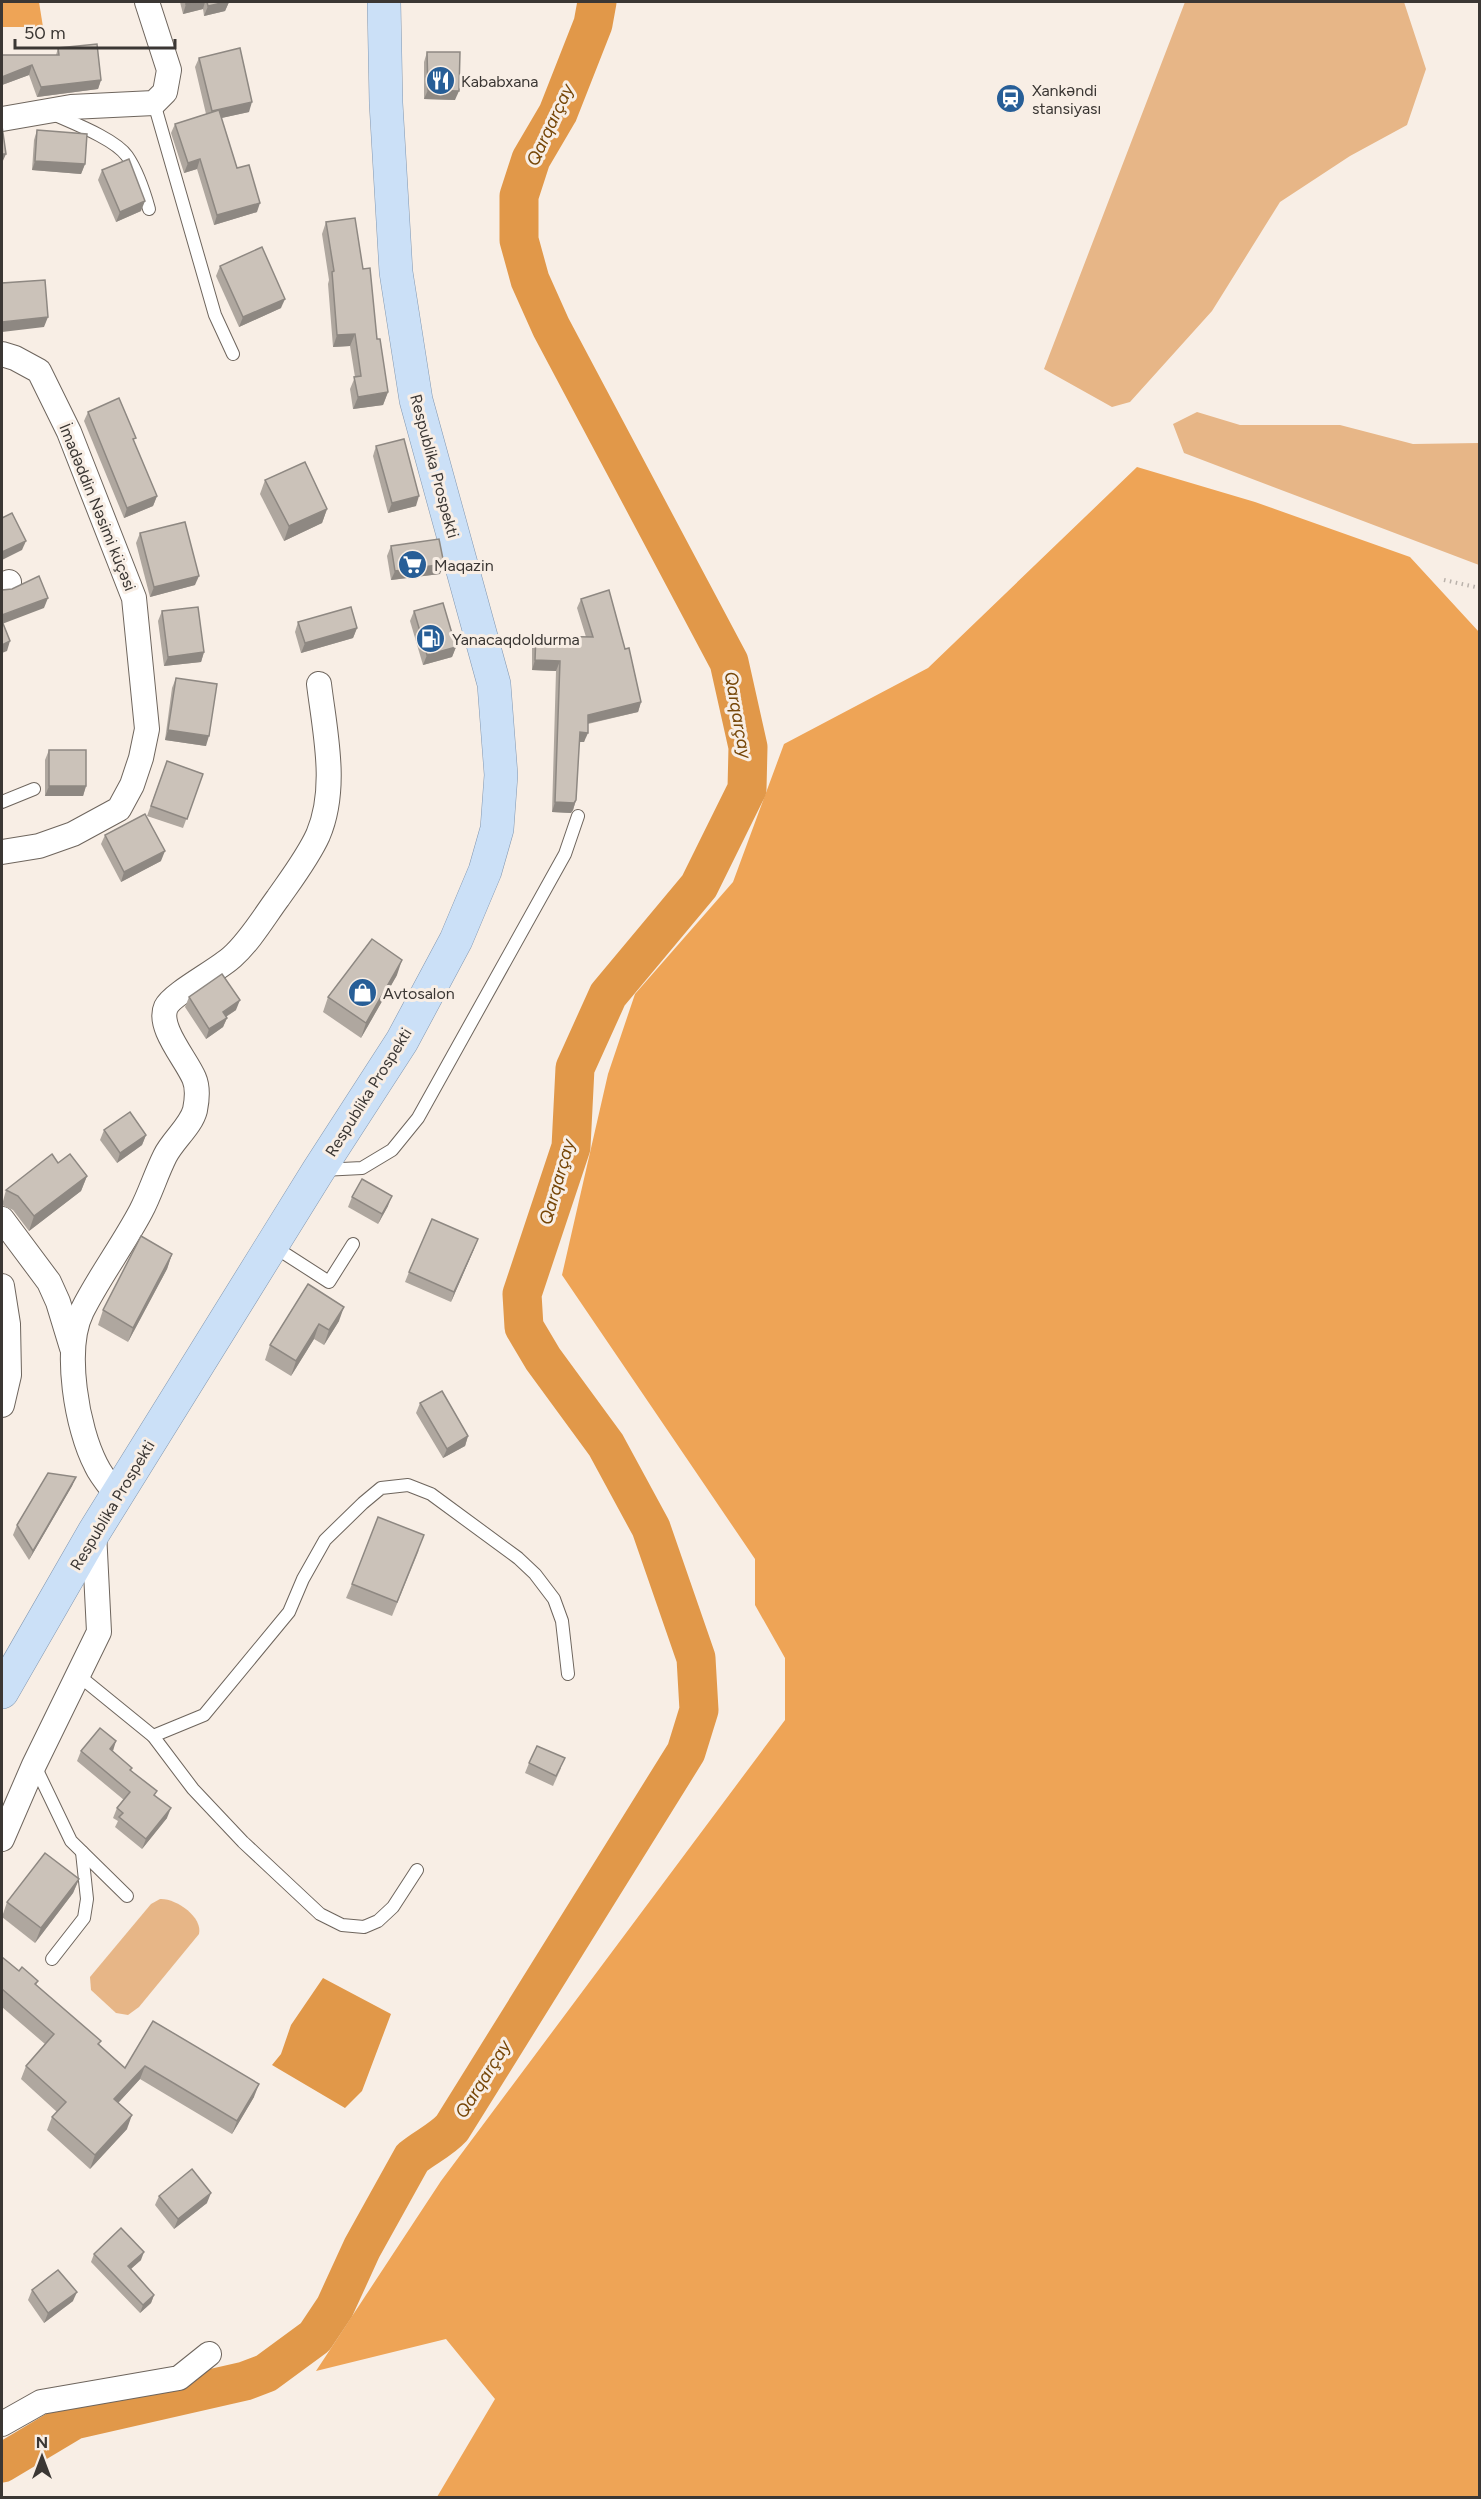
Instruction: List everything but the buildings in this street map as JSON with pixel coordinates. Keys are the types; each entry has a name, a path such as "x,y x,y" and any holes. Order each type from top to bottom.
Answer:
{"main road":[{"name":"Respublika Prospekti","path":"2,1692 94,1532 318,1171 402,1041 456,940 485,872 497,829 501,776 494,684 416,400 396,273 386,103 384,2"}],"street":[{"path":"2,119 71,107 154,103 165,92 169,70 147,2"},
{"name":"İmadəddin Nəsimi küçəsi","path":"2,354 39,371 69,432 134,598 147,729 132,785 119,808 73,834 39,846 2,852"},
{"path":"117,1495 96,1466 85,1438 75,1379 74,1353 81,1313 141,1210 172,1142 190,1122 195,1111 197,1088 194,1078 166,1025 163,1014 168,1003 219,969 238,952 295,874 318,835 328,802 328,763 318,684"},
{"path":"2,1220 49,1282 58,1302 74,1353"},
{"path":"2,1286 8,1324 9,1376 2,1405"},
{"path":"2,1839 34,1765 99,1632 94,1532"},
{"path":"2,2424 40,2402 179,2378 209,2354"}],"lane":[{"path":"154,103 215,315 233,354"},
{"path":"46,111 93,132 126,154 142,186 149,209"},
{"path":"2,802 34,789"},
{"path":"318,1171 362,1168 392,1150 418,1118 565,854 578,816"},
{"path":"272,1246 329,1282 353,1244"},
{"path":"153,1736 204,1715 289,1612 303,1579 325,1540 381,1488 408,1485 431,1494 518,1558 535,1574 554,1599 562,1621 568,1674"},
{"path":"78,1676 153,1736 193,1788 243,1842 320,1914 342,1925 364,1927 378,1921 393,1907 417,1870"},
{"path":"34,1765 71,1841 127,1896"},
{"path":"52,1959 84,1918 87,1899 82,1852"}],"path":[{"path":"1444,580 1479,588"}],"shaded area":[{"path":"2,2 39,2 43,27 2,27"},
{"path":"1185,2 1404,2 1426,69 1407,125 1350,156 1280,202 1212,311 1130,402 1112,407 1044,369"},
{"path":"1197,412 1240,425 1340,425 1413,444 1479,443 1479,565 1184,453 1173,424"},
{"path":"1137,467 1255,502 1410,557 1479,632 1479,2497 437,2497 495,2399 446,2339 316,2371 441,2181 785,1720 785,1658 755,1605 755,1559 562,1275 608,1074 635,994 733,882 784,744 928,668"},
{"path":"160,1899 180,1905 193,1915 197,1921 199,1934 139,2007 128,2015 116,2013 91,1990 90,1977 151,1904"},
{"path":"323,1978 391,2014 362,2091 345,2108 272,2065 281,2054 291,2025"}],"waterway":[{"name":"Qarqarçay","path":"2,2463 74,2420 245,2381 266,2373 315,2337 335,2307 362,2248 412,2158 452,2128 686,1752 699,1710 696,1658 651,1528 606,1445 543,1359 524,1327 522,1294 571,1147 575,1068 608,995 699,886 747,789 748,747 729,662 551,327 530,280 519,240 519,196 531,159 558,113 593,24 597,2"}],"place":[{"name":"Kababxana","path":"440,81"},
{"name":"Xankəndi stansiyası","path":"1011,99"},
{"name":"Maqazin","path":"413,565"},
{"name":"Yanacaqdoldurma","path":"431,639"},
{"name":"Avtosalon","path":"362,993"}]}
